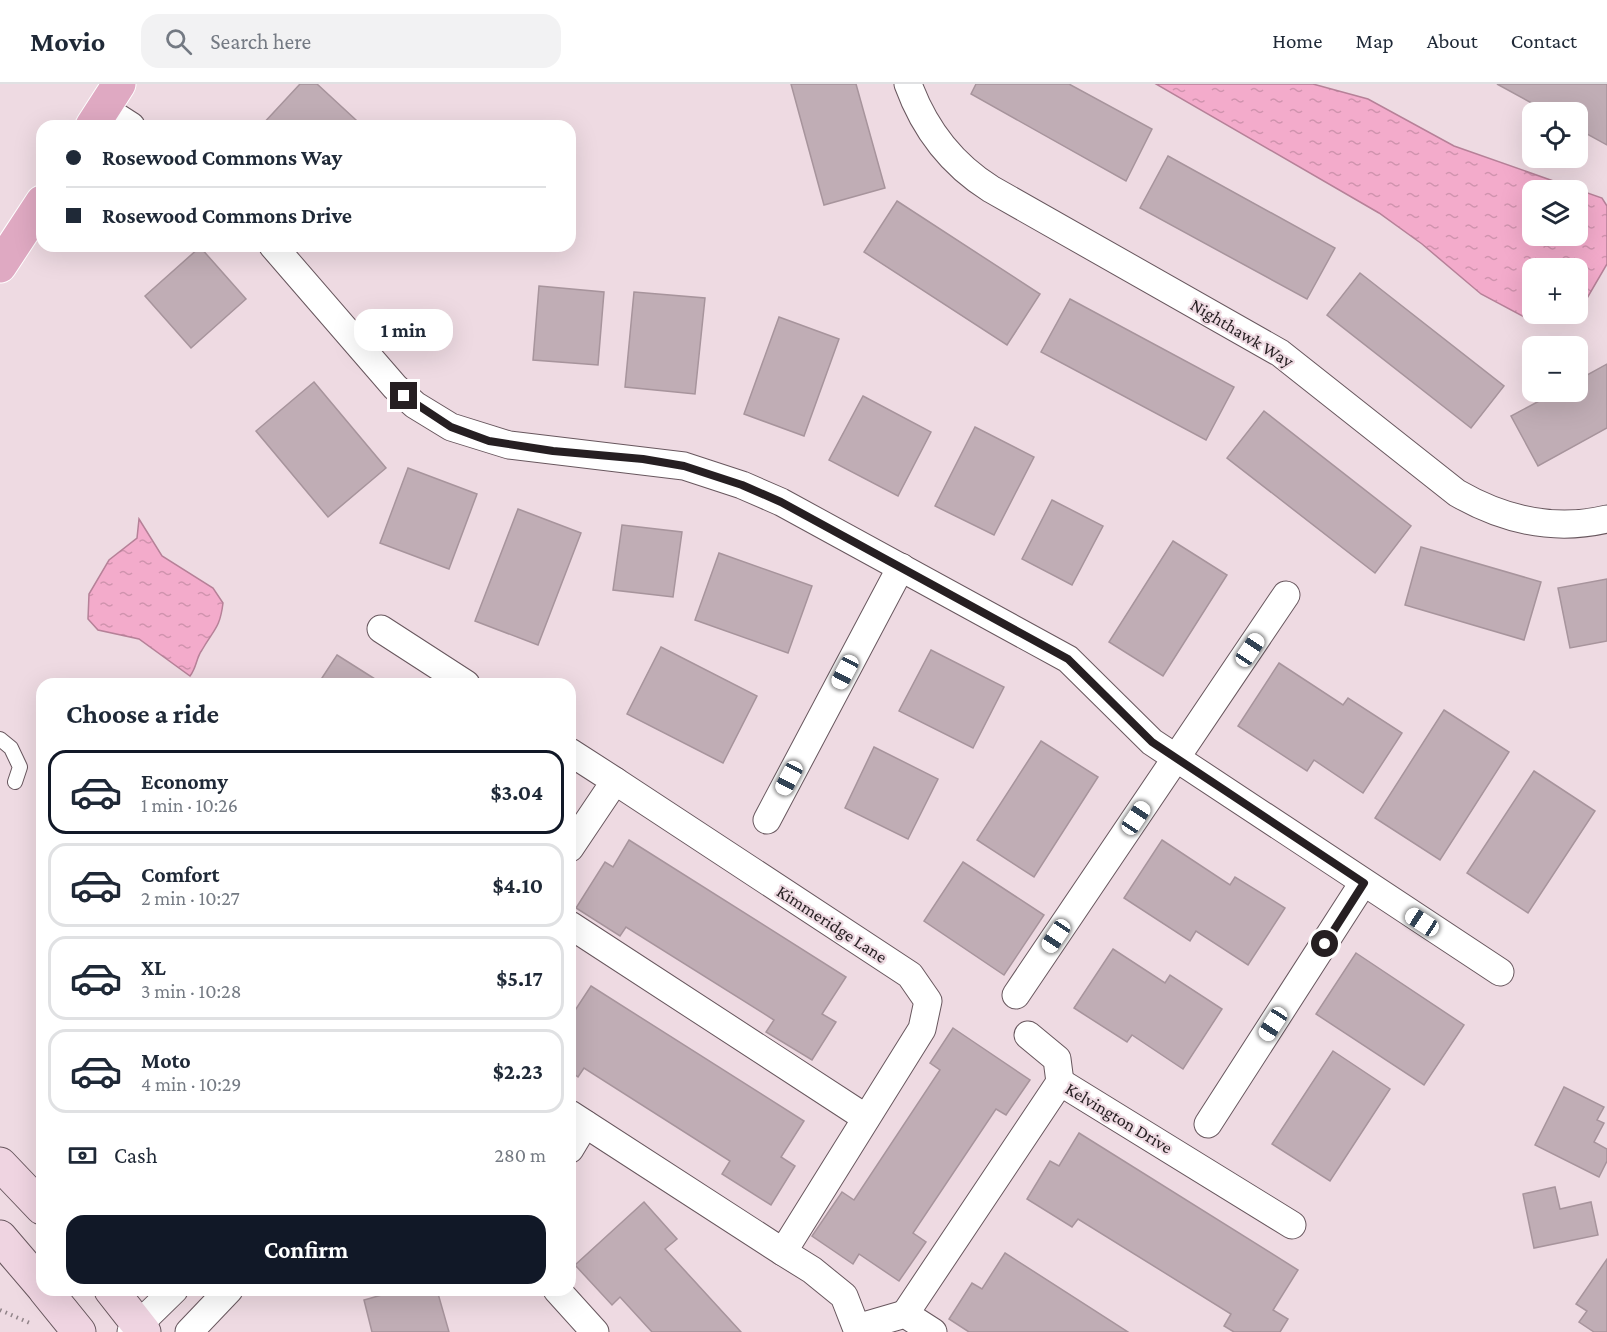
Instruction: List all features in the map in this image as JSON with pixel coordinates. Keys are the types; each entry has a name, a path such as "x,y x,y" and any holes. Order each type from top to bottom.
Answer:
{"main road":[{"path":"0,266 36,211"},
{"path":"0,1164 36,1202"},
{"path":"0,1237 36,1279"},
{"path":"50,1296 79,1332"},
{"path":"115,1296 138,1330"}],"street":[{"name":"Nighthawk Way","path":"908,84 929,129 967,172 991,189 1280,353 1457,493 1486,509 1520,520 1562,524 1607,519"},
{"path":"105,106 123,120"},
{"path":"278,252 394,387 421,409 451,427 509,445 643,459 714,475 781,502 1068,659 1143,734 1176,759 1500,972"},
{"path":"767,820 901,567"},
{"path":"1016,995 1286,595"},
{"path":"381,629 457,678"},
{"name":"Kimmeridge Lane","path":"576,756 910,975 928,1001 922,1029 783,1252"},
{"path":"576,839 615,781"},
{"path":"1208,1125 1364,883"},
{"path":"576,929 866,1118"},
{"path":"1028,1035 1057,1059 1060,1082"},
{"name":"Kelvington Drive","path":"904,1314 1060,1082 1292,1225"},
{"path":"578,1119 812,1270 844,1296 857,1330 904,1314 933,1332"},
{"path":"138,1330 169,1296"},
{"path":"189,1332 223,1296"},
{"path":"562,1296 595,1332"}],"lane":[{"path":"0,739 11,748 20,767 15,782"}],"path":[{"path":"0,1310 7,1315 34,1324 40,1332"}],"water":[{"path":"1156,84 1313,84 1368,99 1454,146 1551,180 1522,180 1522,246 1588,246 1588,193 1602,198 1607,206 1607,264 1588,297 1588,258 1522,258 1522,316 1481,294 1422,244 1379,213"},
{"path":"139,519 162,556 213,588 223,603 216,628 200,653 190,676 139,639 98,630 88,619 89,594 109,560 137,538"}],"building":[{"path":"300,84 317,84 356,120 267,120"},
{"path":"791,84 856,84 885,188 824,205"},
{"path":"976,84 1069,84 1152,129 1126,181 971,94"},
{"path":"1497,84 1607,84 1607,145 1588,135 1588,102 1530,102"},
{"path":"1168,156 1335,248 1307,299 1140,208"},
{"path":"897,201 1040,294 1007,345 864,252"},
{"path":"194,252 204,252 246,299 191,348 145,296"},
{"path":"1360,273 1504,386 1471,428 1327,315"},
{"path":"539,286 604,292 598,365 533,360"},
{"path":"634,292 705,298 695,394 625,387"},
{"path":"1070,299 1234,387 1206,440 1041,352"},
{"path":"779,317 839,339 804,436 744,414"},
{"path":"1607,364 1607,428 1538,466 1511,416 1537,402 1588,402 1588,374"},
{"path":"314,382 386,468 328,517 256,431"},
{"path":"863,396 931,432 898,496 829,460"},
{"path":"1264,411 1411,526 1375,573 1227,458"},
{"path":"975,427 1034,457 994,535 935,506"},
{"path":"408,468 477,494 449,569 380,543"},
{"path":"1052,500 1103,526 1072,585 1022,559"},
{"path":"518,509 581,533 538,645 475,621"},
{"path":"622,525 682,532 673,597 613,590"},
{"path":"1173,541 1227,575 1163,676 1109,642"},
{"path":"1421,547 1541,582 1524,640 1405,605"},
{"path":"719,553 812,586 788,653 695,620"},
{"path":"1607,579 1607,641 1570,648 1558,588"},
{"path":"661,647 757,696 723,763 627,714"},
{"path":"931,650 1004,687 973,748 899,711"},
{"path":"337,655 373,678 322,678"},
{"path":"1279,663 1343,705 1348,698 1402,733 1363,793 1314,760 1307,771 1238,726"},
{"path":"1444,710 1509,752 1440,860 1375,818"},
{"path":"1041,741 1098,777 1034,877 977,840"},
{"path":"874,747 938,779 908,839 845,808"},
{"path":"1534,771 1595,811 1528,913 1467,873"},
{"path":"629,840 846,977 822,1014 836,1022 812,1060 766,1032 774,1020 626,927 620,936 576,908 605,862 613,867"},
{"path":"1162,840 1230,885 1235,877 1285,908 1248,965 1196,931 1190,941 1124,898"},
{"path":"963,862 1044,915 1004,975 924,921"},
{"path":"1113,949 1165,983 1170,975 1222,1009 1183,1069 1132,1035 1127,1042 1074,1008"},
{"path":"1356,953 1464,1025 1424,1085 1316,1014"},
{"path":"591,986 804,1121 781,1157 795,1166 771,1205 722,1174 730,1161 584,1068 578,1077 576,1076 576,1009"},
{"path":"953,1028 1030,1080 1006,1115 996,1109 913,1233 926,1242 899,1281 859,1254 853,1264 812,1236 842,1192 854,1200 940,1070 930,1063"},
{"path":"1333,1051 1390,1089 1330,1181 1272,1144"},
{"path":"1564,1087 1604,1107 1597,1120 1604,1123 1594,1142 1607,1149 1607,1161 1599,1177 1535,1145"},
{"path":"1079,1133 1298,1270 1273,1310 1288,1319 1280,1332 1234,1332 1224,1326 1231,1314 1078,1219 1072,1227 1027,1199 1050,1161 1059,1166"},
{"path":"1555,1187 1560,1209 1591,1202 1598,1235 1534,1248 1523,1194"},
{"path":"644,1202 677,1239 665,1249 741,1332 652,1332 620,1297 612,1305 576,1264"},
{"path":"1005,1253 1128,1332 969,1332 949,1319 972,1283 982,1289"},
{"path":"1607,1259 1607,1332 1594,1332 1579,1322 1587,1311 1576,1304"},
{"path":"378,1296 439,1296 449,1332 372,1332 364,1300"}],"route":[{"path":"404,396 451,427 489,441 684,466 756,490 1068,659 1152,742 1364,883 1325,944"}]}
